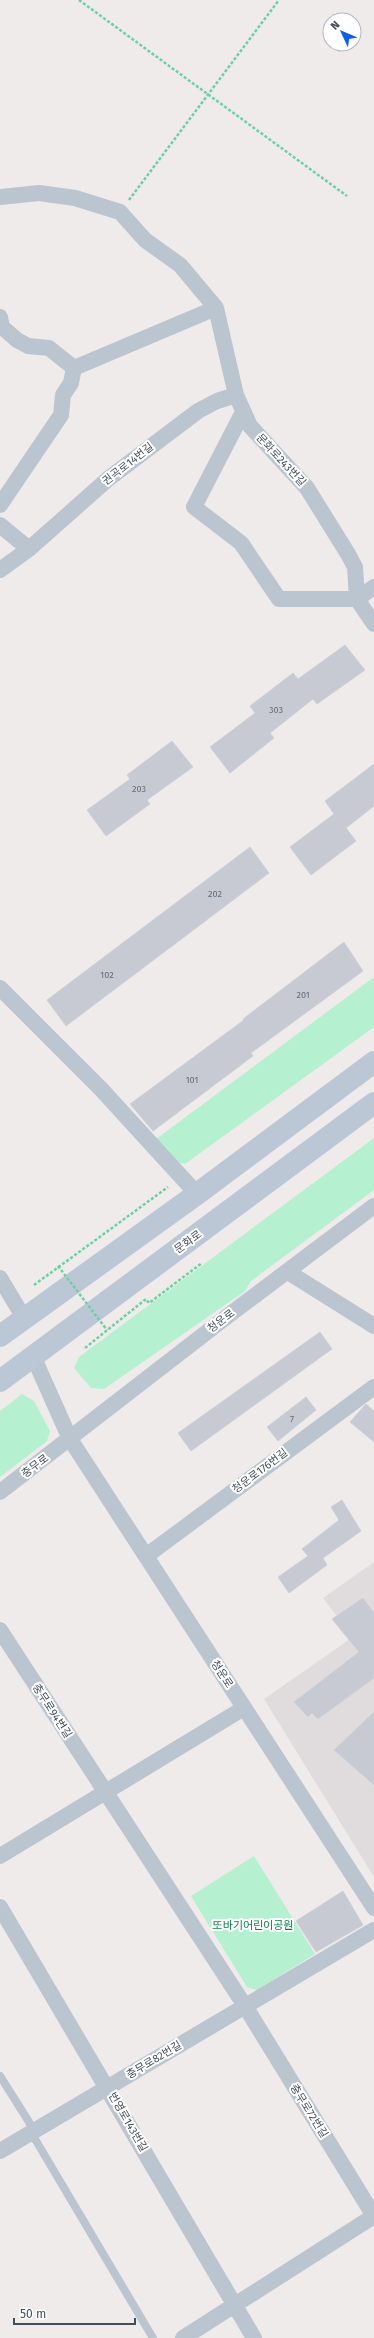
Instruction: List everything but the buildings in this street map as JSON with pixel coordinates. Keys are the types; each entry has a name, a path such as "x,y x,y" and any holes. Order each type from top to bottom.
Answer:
{"main road":[{"path":"0,1336 197,1194 374,1062"},
{"name":"문화로","path":"0,1381 374,1103"}],"street":[{"path":"0,197 39,193 75,198 120,212"},
{"name":"문화로243번길","path":"120,212 145,240 180,265 216,308 236,396 243,412 258,437 307,488 348,554 355,567 357,599"},
{"path":"74,368 216,308"},
{"path":"0,317 2,327 17,340 28,346 48,348 74,368"},
{"path":"0,505 61,414 63,395 71,383 74,368"},
{"name":"권곡로14번길","path":"0,570 29,549 108,479 198,411 217,402 236,396"},
{"path":"243,412 194,507 241,543 279,599 357,599 374,587"},
{"path":"0,525 29,549"},
{"path":"357,599 374,624"},
{"path":"0,988 101,1089 197,1194"},
{"name":"청운로","path":"70,1439 229,1315 374,1206"},
{"path":"288,1272 374,1326"},
{"path":"0,1278 24,1318"},
{"name":"청운로","path":"33,1356 70,1439 374,1908"},
{"name":"청운로176번길","path":"146,1556 374,1387"},
{"name":"충무로","path":"0,1492 70,1439"},
{"name":"충무로94번길","path":"0,1630 105,1792"},
{"path":"0,1856 244,1708"},
{"path":"105,1792 245,2006"},
{"name":"번영로143번길","path":"0,1907 254,2338"},
{"name":"충무로82번길","path":"0,2151 374,1930"},
{"name":"충무로72번길","path":"183,2338 374,2216 245,2006"}],"lane":[{"path":"0,2076 153,2338"}],"path":[{"path":"79,0 346,196"},
{"path":"120,212 279,0"},
{"path":"34,1285 168,1187"},
{"path":"85,1348 146,1300 149,1303 202,1262"},
{"path":"58,1266 107,1330"}],"shaded area":[{"path":"374,1562 374,1877 264,1699 353,1637 323,1598"}],"green space":[{"path":"374,977 374,1027 185,1164 176,1162 156,1139"},
{"path":"374,1138 374,1190 251,1281 245,1291 104,1389 91,1388 74,1368 79,1357"},
{"path":"22,1394 34,1401 50,1431 47,1441 0,1477 0,1411"},
{"name":"또바기어린이공원","path":"254,1856 315,1954 257,1990 247,1987 191,1896"}]}
